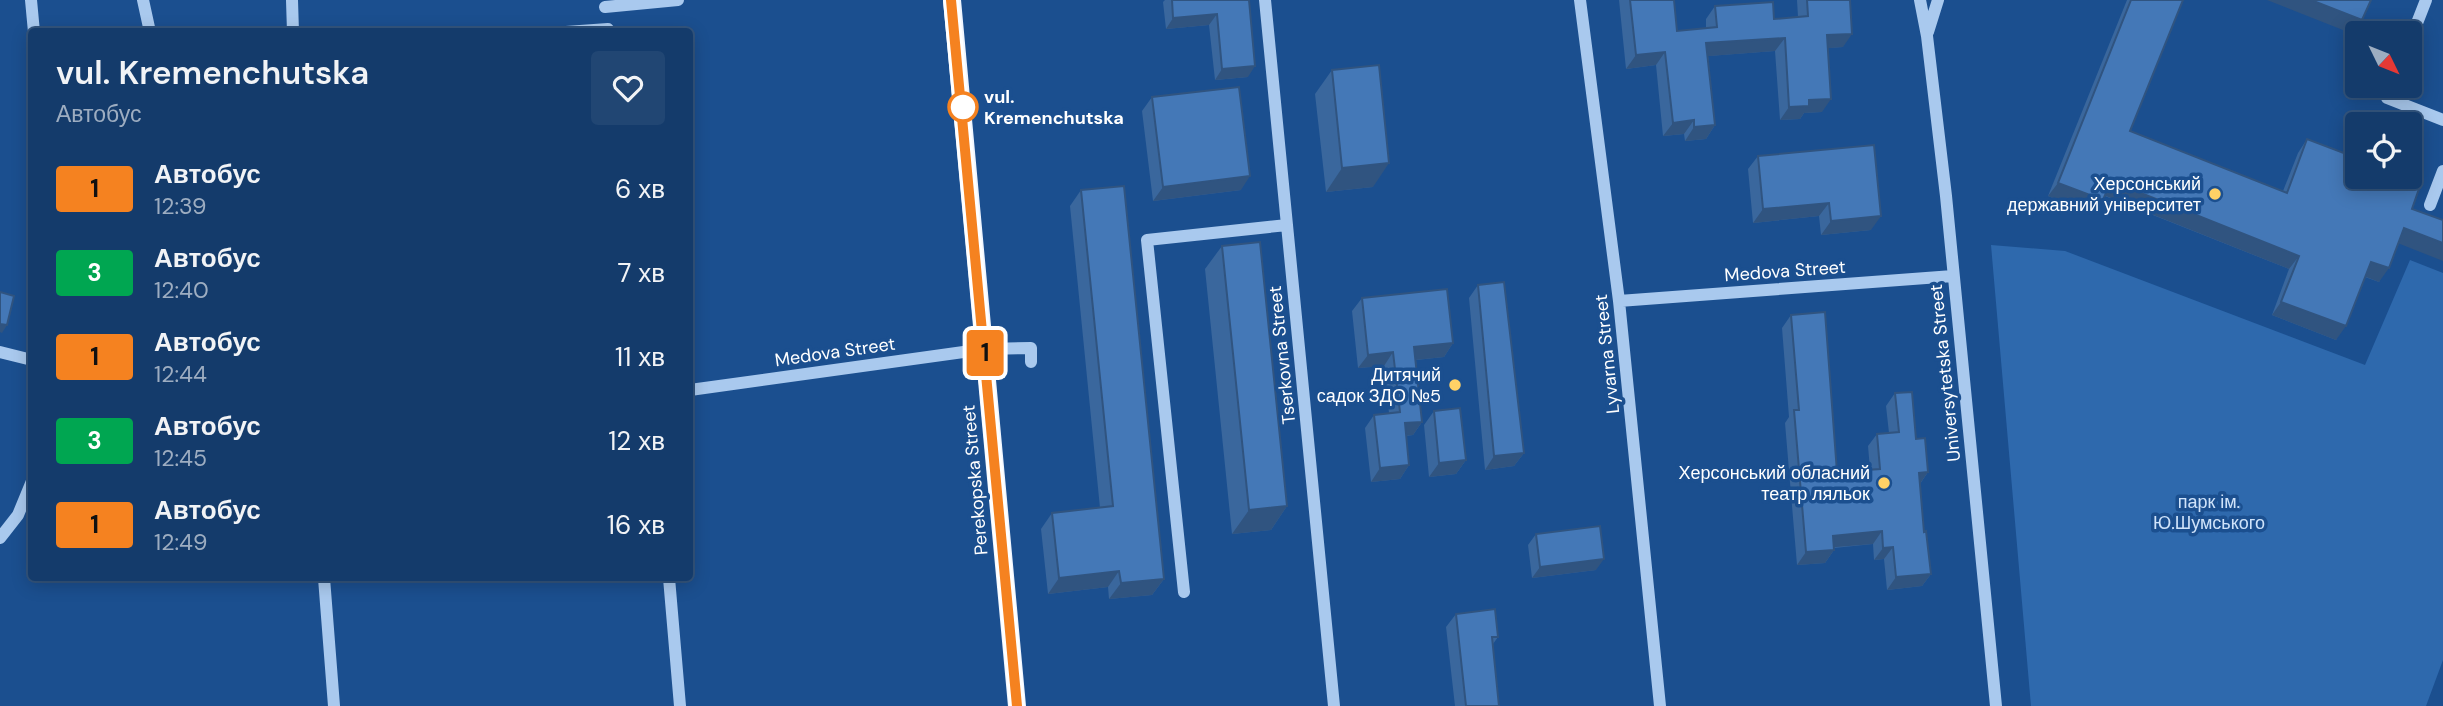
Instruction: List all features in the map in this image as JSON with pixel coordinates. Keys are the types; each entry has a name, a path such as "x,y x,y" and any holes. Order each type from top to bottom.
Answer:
{"main road":[{"name":"Perekopska Street","path":"951,0 1017,706"}],"street":[{"path":"31,0 34,28"},
{"path":"142,0 149,28"},
{"path":"292,0 293,28"},
{"path":"608,28 604,4 678,0"},
{"name":"Tserkovna Street","path":"1265,0 1334,706"},
{"name":"Lyvarna Street","path":"1580,0 1619,301 1660,706"},
{"name":"Universytetska Street","path":"1920,0 1927,36 1954,276 1996,706"},
{"name":"Universytetska Street","path":"1927,36 1938,0"},
{"path":"2418,21 2426,0"},
{"path":"2387,98 2443,120"},
{"path":"2430,205 2443,171"},
{"path":"1184,592 1146,240 1287,225"},
{"name":"Medova Street","path":"1619,301 1954,276"},
{"name":"Medova Street","path":"693,390 985,349 1031,348 1031,362"},
{"path":"0,352 28,359"},
{"path":"0,538 19,515 28,493"},
{"path":"324,581 334,706"},
{"path":"669,581 680,706"}],"green space":[{"name":"парк ім. Ю.Шумського","path":"1991,245 2065,251 2365,365 2410,260 2443,273 2443,660 2426,706 2031,706"}],"building":[{"path":"1172,0 1249,0 1255,66 1222,69 1217,14 1173,18"},
{"path":"1630,0 1674,0 1677,31 1717,27 1715,6 1773,2 1774,19 1808,16 1807,0 1850,0 1852,34 1827,35 1831,99 1809,100 1809,106 1789,107 1785,38 1706,43 1715,125 1694,127 1694,120 1673,123 1665,52 1636,55"},
{"path":"2131,0 2183,0 2130,131 2287,193 2307,139 2345,153 2345,189 2419,189 2412,209 2443,220 2443,243 2404,228 2389,268 2371,262 2346,326 2281,302 2299,256 2111,181 2103,200 2058,183"},
{"path":"2311,0 2371,0 2362,20"},
{"path":"1379,65 1389,163 1342,168 1332,70"},
{"path":"1239,87 1250,176 1163,187 1152,97"},
{"path":"1874,145 1881,216 1831,221 1829,203 1763,209 1758,156"},
{"path":"1124,186 1164,579 1121,583 1119,571 1059,578 1052,513 1113,506 1081,190"},
{"path":"1260,242 1287,506 1249,510 1222,246"},
{"path":"1504,282 1524,453 1494,456 1478,285"},
{"path":"1447,289 1453,343 1414,347 1422,422 1405,423 1409,465 1380,468 1374,415 1400,412 1393,352 1368,355 1362,298"},
{"path":"0,292 14,296 7,325 0,324"},
{"path":"1825,312 1837,472 1880,469 1877,434 1899,432 1895,393 1912,392 1916,439 1925,438 1928,472 1919,473 1931,574 1896,577 1893,547 1883,548 1882,531 1833,536 1834,550 1806,552 1794,410 1799,410 1791,315"},
{"path":"1460,408 1466,460 1439,463 1434,411"},
{"path":"1600,526 1604,559 1540,567 1536,534"},
{"path":"1495,609 1498,637 1492,637 1499,706 1466,706 1456,614"}],"bus line":[{"name":"1","path":"951,0 1017,706"}],"place":[{"name":"vul. Kremenchutska","path":"963,107"},
{"name":"Херсонський державний університет","path":"2215,194"},
{"name":"Дитячий садок ЗДО №5","path":"1455,385"},
{"name":"Херсонський обласний театр ляльок","path":"1884,483"}]}
